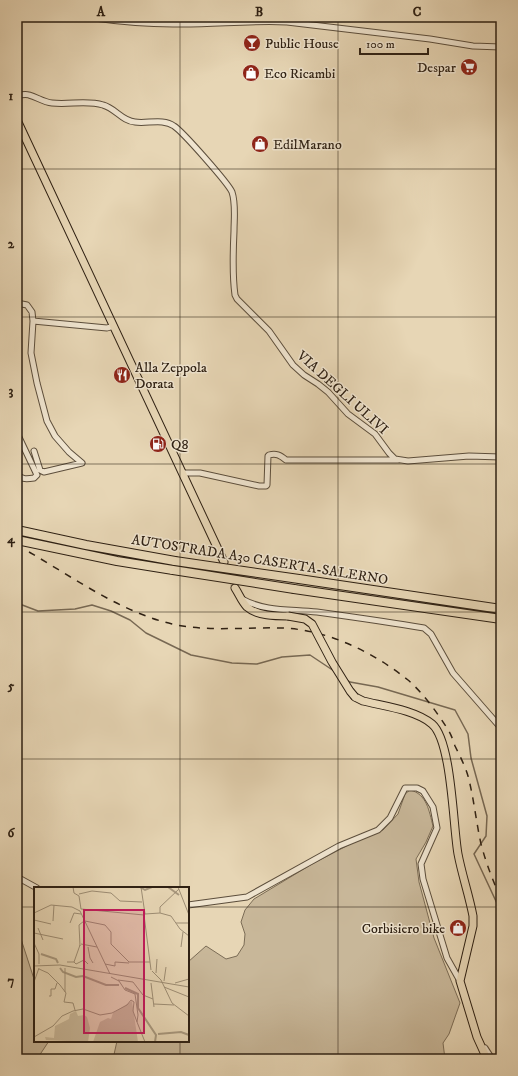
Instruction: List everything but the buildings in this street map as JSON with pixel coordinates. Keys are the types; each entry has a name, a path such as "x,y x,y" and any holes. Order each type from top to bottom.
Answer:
{"highway":[{"name":"AUTOSTRADA A30 CASERTA-SALERNO","path":"17,530 86,545 175,561 501,608"},
{"name":"AUTOSTRADA A30 CASERTA-SALERNO","path":"17,540 117,561 294,589 501,619"}],"main road":[{"path":"17,120 224,562"},
{"path":"235,588 241,599 250,610 267,614 305,619 312,624 332,662 355,697 363,701 422,718 432,724 439,734 452,796 458,852 473,916 473,926 460,981 477,1037 487,1059"}],"street":[{"path":"86,17 117,21 173,24 267,21 287,22 430,39 473,46 500,47"},
{"name":"VIA DEGLI ULIVI","path":"17,95 29,95 41,101 52,103 104,105 124,119 130,121 168,123 173,125 181,132 231,190 234,214 234,287 237,299 269,331 293,365 328,392 348,414 375,434 389,453 399,460"},
{"path":"17,303 27,305 32,312 33,322 31,353 37,383 48,421 55,436 69,452 82,463 44,472 40,470 34,450"},
{"path":"33,322 107,328 114,326"},
{"path":"17,433 37,475 34,478 26,479 19,477 17,474"},
{"path":"183,473 200,474 259,486 266,486 268,477 268,456 273,454 278,454 286,460 408,461 470,456 501,457"},
{"path":"241,599 251,604 267,608 316,612 424,628 431,634 453,673 501,728"},
{"path":"189,905 247,897 339,846 378,830 390,818 404,788 417,788 423,791 434,807 437,828 421,864 423,879 447,958 460,981"},
{"path":"17,877 35,887"},
{"path":"485,1046 492,1059"}],"shaded area":[{"path":"410,790 416,792 424,799 433,826 416,859 419,882 434,938 460,1003 449,1034 443,1043 445,1059 113,1059 117,1042 189,1042 189,961 206,946 226,959 237,956 244,945 245,934 241,922 245,910 254,899 312,864 358,840 383,830 398,814 405,794"},
{"path":"17,930 34,979 34,1042 48,1042 37,1059 17,1059"}],"waterway":[{"path":"17,603 38,611 75,609 92,605 111,611 130,620 146,633 191,655 232,663 257,664 282,657 310,655 334,671"},
{"path":"347,680 350,682 378,687 455,710 468,734 471,758 487,816 486,836 474,854 501,912"}],"tunnel":[{"path":"225,564 235,588"}],"railway":[{"path":"29,552 116,603 153,619 172,624 199,628 283,628 317,633 349,644 365,652 380,660 408,680 424,696 447,728 464,765 472,793 481,844 501,899"}],"place":[{"name":"Public House","path":"252,43"},
{"name":"Despar","path":"469,67"},
{"name":"Eco Ricambi","path":"251,73"},
{"name":"EdilMarano","path":"260,144"},
{"name":"Alla Zeppola Dorata","path":"122,375"},
{"name":"Q8","path":"158,444"},
{"name":"Corbisiero bike","path":"458,928"}]}
